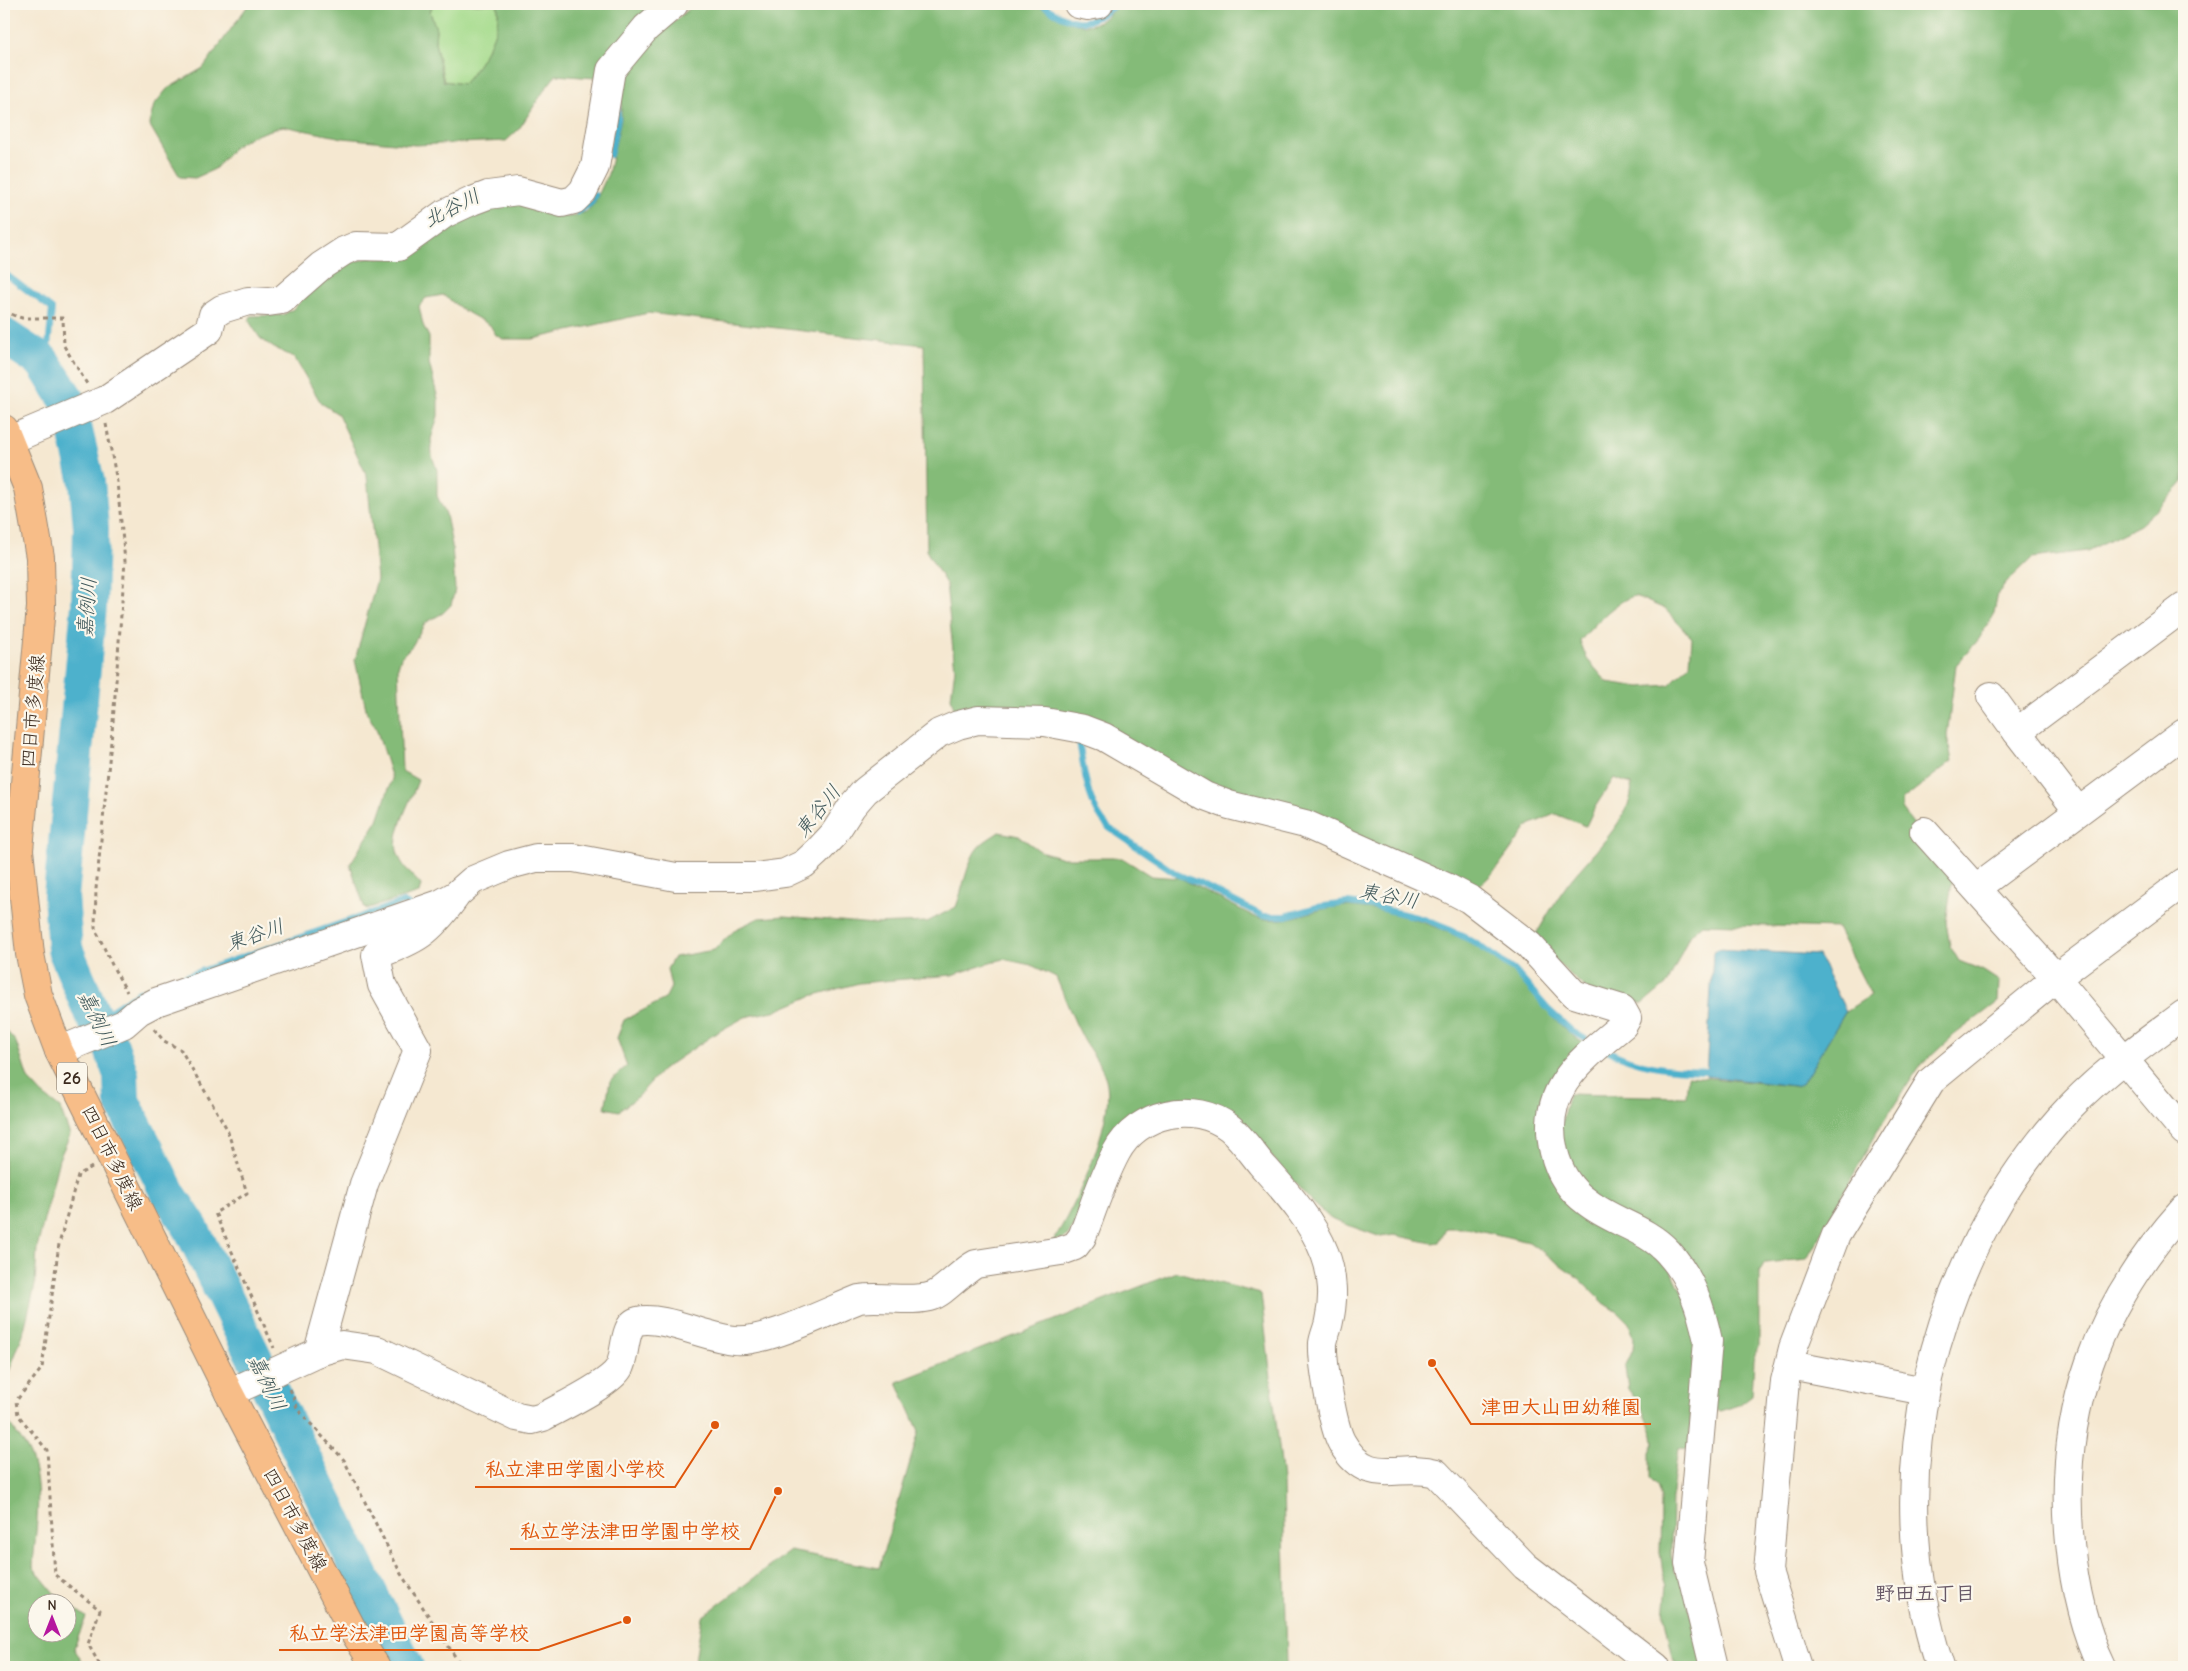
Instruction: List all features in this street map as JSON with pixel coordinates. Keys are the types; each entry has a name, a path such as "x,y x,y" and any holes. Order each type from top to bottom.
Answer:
{"main road":[{"name":"四日市多度線","path":"7,434 28,488 40,557 41,607 19,850 30,954 38,996 58,1051 111,1156 236,1389 346,1618 376,1667"}],"street":[{"path":"7,434 40,428 95,406 209,330 213,315 222,309 248,301 268,302 282,300 321,266 344,251 356,246 398,247 444,214 488,195 518,191 562,203 574,200 583,191 594,167 611,70 646,28 674,4"},
{"path":"1078,4 1088,6 1099,4"},
{"path":"2017,732 2184,607"},
{"path":"1991,696 2078,812"},
{"path":"58,1051 85,1041 131,1018 156,1002 440,904 456,895 473,880 509,865 536,858 574,858 676,877 756,877 785,873 804,864 817,852 834,834 852,806 865,791 939,733 958,725 978,720 1045,722 1083,729 1104,737 1205,796 1229,805 1305,824 1446,886 1469,899 1529,945 1574,994 1622,1009 1627,1018 1623,1025 1594,1049 1555,1096 1550,1115 1551,1139 1557,1165 1569,1184 1587,1203 1647,1235 1666,1251 1683,1271 1704,1319 1708,1341 1688,1564 1714,1667"},
{"path":"1976,888 2184,732"},
{"path":"1924,831 1965,879 1976,888 2056,978 2184,1131"},
{"path":"1798,1667 1768,1571 1786,1381 1793,1348 1836,1235 1931,1080 2056,978 2184,882"},
{"path":"318,1352 364,1184 418,1050 382,985 376,955 424,934 436,923 456,895"},
{"path":"1940,1667 1922,1592 1915,1521 1916,1457 1925,1391 1948,1305 1979,1236 1998,1202 2036,1147 2062,1116 2123,1059 2184,1014"},
{"path":"236,1389 318,1352 342,1345 377,1350 517,1417 532,1420 543,1417 610,1378 622,1362 627,1335 631,1325 636,1321 654,1321 735,1341 756,1340 858,1299 873,1296 900,1299 933,1296 964,1270 976,1264 1061,1251 1075,1246 1082,1237 1116,1152 1126,1139 1140,1125 1157,1117 1171,1113 1196,1114 1216,1119 1231,1129 1301,1209 1325,1254 1333,1291 1330,1321 1323,1343 1334,1427 1342,1444 1359,1463 1379,1472 1416,1470 1436,1474 1525,1566 1656,1667"},
{"path":"2102,1667 2080,1606 2073,1574 2067,1516 2071,1435 2083,1378 2110,1313 2131,1277 2184,1209"},
{"path":"1790,1364 1925,1391"}],"path":[{"path":"4,312 22,318 63,318 64,346 85,381"},
{"path":"95,406 106,424 117,482 125,561 113,722 96,889 95,928 113,967 131,1018 164,1041 181,1050 227,1129 247,1194 215,1213 283,1368 298,1410 344,1460 401,1574 462,1667"},
{"path":"101,1667 88,1644 100,1610 55,1576 46,1450 18,1415 16,1401 42,1368 58,1244 78,1174 111,1156"}],"green space":[{"path":"249,4 433,4 430,12 436,29 435,42 443,81 463,84 489,47 497,24 497,4 665,4 610,58 595,78 556,75 519,129 506,141 415,145 343,138 283,126 250,137 233,148 215,169 195,178 180,177 149,124 154,105 167,89 203,68"},
{"path":"433,4 497,4 497,24 489,47 463,84 444,81 435,42 436,29 430,12"},
{"path":"695,4 1036,4 1059,18 1085,25 1094,24 1102,20 1119,4 2184,4 2184,481 2140,525 2087,551 2032,558 1998,593 1994,613 1979,639 1956,665 1947,736 1952,761 1902,800 1902,809 1953,876 1946,922 1950,946 1959,961 1982,970 1999,981 1998,1002 1954,1035 1920,1066 1878,1130 1807,1259 1765,1263 1759,1273 1759,1346 1754,1360 1752,1395 1739,1405 1720,1411 1711,1407 1702,1291 1582,1190 1558,1136 1569,1094 1686,1097 1688,1076 1794,1086 1802,1084 1846,1011 1871,995 1837,928 1703,924 1689,936 1668,983 1643,1004 1624,998 1594,995 1532,941 1567,885 1618,823 1631,796 1631,784 1614,778 1595,807 1586,826 1555,814 1529,825 1494,872 1470,895 1227,801 1127,745 956,716 951,697 955,669 946,584 927,552 924,345 648,313 533,339 503,339 496,335 490,325 463,310 443,295 426,298 419,306 423,325 429,337 429,363 438,399 438,416 431,439 432,456 437,470 437,496 446,515 452,545 455,589 451,605 443,613 425,623 412,646 401,657 398,667 402,771 418,780 402,819 397,839 397,849 403,864 421,885 419,893 365,909 350,864 378,820 392,779 376,728 367,713 355,660 377,579 367,476 338,414 321,403 294,357 274,348 260,338 249,321 251,316 283,315 293,309 327,276 347,264 368,258 408,256 449,226 488,208 518,203 560,216 569,217 586,212 594,204 608,174 621,120 622,78 652,40","holes":["1635,596 1665,609 1692,638 1690,664 1669,685 1640,687 1607,682 1587,659 1580,641 1605,614 1628,598"]},
{"path":"999,832 1019,836 1040,851 1063,858 1122,858 1151,876 1180,878 1255,917 1275,920 1329,908 1350,907 1371,909 1428,924 1467,941 1502,963 1525,984 1566,1030 1586,1045 1542,1138 1626,1232 1672,1271 1696,1323 1689,1449 1678,1448 1672,1492 1671,1555 1675,1572 1684,1584 1703,1667 1680,1667 1674,1662 1664,1616 1667,1585 1660,1553 1661,1499 1657,1485 1650,1478 1650,1452 1654,1443 1653,1434 1641,1406 1628,1389 1625,1367 1633,1350 1634,1338 1629,1323 1618,1312 1604,1303 1580,1279 1529,1242 1470,1228 1446,1228 1439,1242 1432,1243 1394,1235 1381,1237 1331,1219 1310,1200 1249,1131 1158,1105 1075,1226 1065,1238 1053,1241 1082,1187 1099,1142 1108,1101 1104,1073 1080,1032 1056,977 1031,965 1003,959 952,975 859,983 811,996 778,1010 745,1017 716,1033 662,1070 636,1098 619,1111 605,1108 610,1081 627,1066 617,1038 624,1020 665,999 671,987 667,969 674,957 714,950 736,929 759,918 785,916 873,924 927,922 956,907 974,854 982,844"},
{"path":"4,1028 16,1042 28,1079 42,1094 60,1108 70,1135 59,1159 37,1248 35,1285 23,1334 4,1385"},
{"path":"1177,1272 1261,1294 1283,1480 1287,1667 694,1667 702,1617 790,1551 879,1568 919,1431 897,1382"},
{"path":"4,1412 30,1455 37,1482 38,1510 33,1567 55,1594 28,1594 28,1644 76,1644 74,1648 85,1667 4,1667"},
{"path":"78,1611 86,1617 78,1638"}],"water":[{"path":"1718,949 1818,955 1846,1011 1802,1084 1794,1086 1706,1076 1713,953"}],"waterway":[{"name":"北谷川","path":"1041,4 1061,16 1079,21 1096,18 1116,4"},
{"name":"北谷川","path":"610,155 618,119 617,106"},
{"name":"北谷川","path":"578,212 591,203 595,195"},
{"path":"4,273 52,309 48,347 42,361"},
{"name":"嘉例川","path":"4,336 42,361 68,401 87,482 91,528 89,606 61,896 65,949 92,1014 111,1046 121,1075 122,1101 169,1195 191,1228 406,1667"},
{"name":"東谷川","path":"1078,736 1087,785 1101,819 1109,828 1177,874 1203,885 1263,916 1286,916 1317,907 1347,903 1372,906 1424,919 1474,942 1516,972 1548,1009 1572,1031 1591,1042"},
{"name":"東谷川","path":"92,1014 111,1010 139,992 403,902 409,905"},
{"name":"東谷川","path":"1605,1049 1642,1064 1680,1070 1707,1071"}],"place":[{"name":"津田大山田幼稚園","path":"1432,1363"},
{"name":"私立津田学園小学校","path":"715,1425"},
{"name":"私立学法津田学園中学校","path":"778,1491"},
{"name":"私立学法津田学園高等学校","path":"627,1620"}],"district":[{"name":"野田五丁目","path":"1925,1593"}]}
